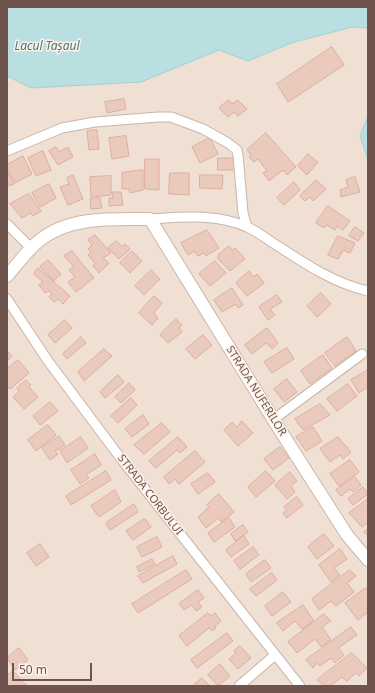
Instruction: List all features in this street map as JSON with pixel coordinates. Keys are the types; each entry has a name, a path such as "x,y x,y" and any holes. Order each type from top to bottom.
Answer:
{"street":[{"path":"7,151 62,128 95,122 171,117 203,129 228,143 237,150 243,213 247,227"},
{"path":"7,276 31,248 41,239 58,230 83,222 188,216 226,220 247,227 290,254 321,271 342,282 368,291"},
{"name":"STRADA NUFERILOR","path":"150,219 347,534 368,560"},
{"path":"7,224 31,248"},
{"name":"STRADA CORBULUI","path":"7,299 48,362 117,454 300,686"},
{"path":"274,419 362,354"},
{"path":"239,686 275,655"}],"shaded area":[{"path":"352,27 368,28 368,117 360,137 368,160 368,686 7,686 7,76 31,88 141,82 219,50 248,61 291,43"}],"water":[{"name":"Lacul Tașaul","path":"7,7 368,7 368,28 352,27 291,43 248,61 219,50 141,82 31,88 7,76"},
{"path":"368,117 368,160 360,136"}],"building":[{"path":"332,47 344,65 288,102 277,84"},
{"path":"124,99 126,109 107,113 105,102"},
{"path":"229,100 232,104 238,100 247,109 238,116 234,112 228,117 219,108"},
{"path":"97,130 99,149 89,150 87,131"},
{"path":"266,133 296,167 287,175 283,170 269,181 263,173 267,171 258,159 254,162 249,157 251,155 247,150"},
{"path":"126,136 129,156 112,159 109,138"},
{"path":"210,138 218,154 200,163 192,147"},
{"path":"56,147 59,152 68,147 73,157 58,165 49,151"},
{"path":"43,151 51,170 36,176 28,158"},
{"path":"308,154 318,162 307,175 298,166"},
{"path":"23,156 32,174 15,183 7,168 7,165"},
{"path":"218,158 235,158 235,170 218,170"},
{"path":"145,159 159,159 159,190 145,189"},
{"path":"143,170 143,190 130,193 129,189 122,189 122,173"},
{"path":"7,171 14,184 7,186"},
{"path":"170,173 189,173 189,195 169,194"},
{"path":"73,175 83,199 68,205 60,187 69,184 67,178"},
{"path":"200,175 223,175 222,189 200,188"},
{"path":"111,176 111,195 91,197 90,177"},
{"path":"355,177 360,192 341,197 340,190 348,187 346,180"},
{"path":"316,180 326,189 313,201 310,197 305,201 300,196"},
{"path":"294,182 300,190 284,205 277,198"},
{"path":"49,184 56,198 40,207 32,193"},
{"path":"112,192 121,192 123,205 109,206 109,198 113,198"},
{"path":"29,194 41,211 33,216 31,213 22,218 10,204"},
{"path":"100,198 102,208 91,209 90,199"},
{"path":"328,206 350,221 343,230 337,226 335,230 326,225 324,228 316,223"},
{"path":"355,227 364,233 358,241 349,236"},
{"path":"207,230 219,248 206,256 204,253 198,256 194,251 188,255 181,243"},
{"path":"95,235 111,253 103,258 109,263 99,273 93,266 95,263 88,255 91,252 88,249 92,245 88,240"},
{"path":"338,236 355,243 350,253 343,250 338,259 328,255"},
{"path":"116,241 122,246 125,244 130,249 119,259 108,248"},
{"path":"229,246 233,250 235,248 245,259 230,271 218,259 218,255"},
{"path":"72,251 94,278 76,292 68,282 75,277 69,270 74,267 64,256"},
{"path":"132,251 142,261 130,273 120,263"},
{"path":"48,260 61,274 54,281 40,267"},
{"path":"215,261 226,273 210,286 199,274"},
{"path":"38,268 70,296 63,304 58,299 54,302 49,297 52,294 49,291 45,293 39,285 43,282 34,274"},
{"path":"151,270 160,279 144,295 135,286"},
{"path":"249,271 254,277 257,274 264,283 247,296 236,283"},
{"path":"232,288 243,305 238,308 236,304 222,312 214,300"},
{"path":"321,293 331,304 317,317 307,306"},
{"path":"277,295 282,302 270,309 275,315 268,320 259,307"},
{"path":"154,296 162,303 154,313 158,318 152,325 139,313"},
{"path":"176,319 182,325 179,328 182,332 168,343 160,335"},
{"path":"65,320 72,328 55,343 48,335"},
{"path":"267,328 278,343 272,349 266,343 252,354 245,345"},
{"path":"203,335 212,345 195,359 186,349"},
{"path":"81,337 86,343 67,359 63,354"},
{"path":"347,337 356,351 335,366 325,353"},
{"path":"287,348 294,359 272,373 264,362"},
{"path":"104,349 112,356 84,381 78,372"},
{"path":"7,351 12,356 7,361"},
{"path":"323,355 332,368 310,384 301,371"},
{"path":"18,360 29,373 10,389 7,386 7,369"},
{"path":"368,370 368,387 359,393 351,380"},
{"path":"118,375 124,382 105,398 100,392"},
{"path":"287,379 297,392 284,402 274,389"},
{"path":"26,380 31,385 29,387 38,397 24,409 13,397 19,391 17,388"},
{"path":"129,383 135,390 121,403 115,397"},
{"path":"348,384 357,396 337,411 327,399"},
{"path":"131,398 137,405 118,423 111,416"},
{"path":"50,402 58,411 40,425 33,416"},
{"path":"320,404 330,415 303,430 295,419"},
{"path":"143,415 149,424 132,437 125,429"},
{"path":"242,421 253,433 238,446 224,430 232,422 237,427"},
{"path":"162,423 170,432 144,454 134,445"},
{"path":"48,425 56,435 36,451 28,440"},
{"path":"313,427 322,441 306,451 296,437"},
{"path":"59,436 65,445 55,451 58,454 50,460 42,448"},
{"path":"81,437 88,448 67,463 60,451"},
{"path":"178,437 187,447 180,453 177,450 156,468 149,461"},
{"path":"338,437 351,452 343,459 340,455 330,462 320,449"},
{"path":"280,447 289,458 273,470 264,459"},
{"path":"195,451 205,462 179,484 175,479 169,484 164,477"},
{"path":"95,454 101,465 86,475 89,478 80,484 71,470"},
{"path":"350,460 359,472 339,486 330,474"},
{"path":"106,471 111,480 71,505 66,496"},
{"path":"266,471 275,481 256,497 248,487"},
{"path":"290,472 297,481 291,486 295,492 287,499 275,485"},
{"path":"208,473 215,482 198,494 191,484"},
{"path":"355,477 361,485 353,492 350,489 341,496 336,490"},
{"path":"363,487 368,494 353,505 348,499"},
{"path":"115,490 121,502 99,517 91,506"},
{"path":"219,494 234,512 221,522 218,518 206,528 198,517 209,507 207,505"},
{"path":"297,497 303,505 287,518 283,513 287,510 284,507"},
{"path":"368,499 368,522 362,527 349,513"},
{"path":"134,504 138,512 110,530 106,523"},
{"path":"229,518 235,527 214,542 208,533"},
{"path":"145,519 151,527 133,540 126,531"},
{"path":"243,525 248,532 235,541 231,534"},
{"path":"368,529 368,536 364,532"},
{"path":"324,534 334,546 317,559 308,547"},
{"path":"244,536 249,544 231,557 226,550"},
{"path":"157,537 162,547 142,557 137,547"},
{"path":"40,544 49,557 36,566 27,553"},
{"path":"253,547 259,555 240,569 234,561"},
{"path":"340,549 347,559 334,568 340,575 331,582 319,565"},
{"path":"173,556 177,564 143,583 138,576"},
{"path":"152,559 155,564 139,572 137,567"},
{"path":"265,560 271,568 251,582 246,574"},
{"path":"186,570 192,579 138,613 132,604"},
{"path":"350,570 356,576 347,583 354,592 336,606 331,601 319,610 312,599"},
{"path":"272,573 277,580 256,596 250,589"},
{"path":"366,588 368,590 368,612 358,620 345,603"},
{"path":"198,590 204,598 198,602 202,607 196,611 192,605 184,610 179,604"},
{"path":"283,592 291,602 272,616 265,606"},
{"path":"303,605 314,621 302,629 295,621 283,631 277,623"},
{"path":"208,613 211,616 215,613 221,621 212,631 209,628 187,646 179,636"},
{"path":"324,614 331,621 322,627 331,640 321,647 315,639 297,653 288,642"},
{"path":"351,627 357,635 338,648 344,655 335,663 331,658 320,666 317,663 313,668 306,660"},
{"path":"227,633 233,641 197,668 191,660"},
{"path":"240,646 251,658 238,669 229,659 236,653 234,651"},
{"path":"19,648 28,660 15,670 7,658"},
{"path":"352,653 367,668 359,676 356,673 347,681 342,677 330,686 325,686 317,680"},
{"path":"220,664 230,676 218,686 208,675"},
{"path":"13,671 27,686 7,686 7,676"},
{"path":"202,678 210,686 193,686"}]}
